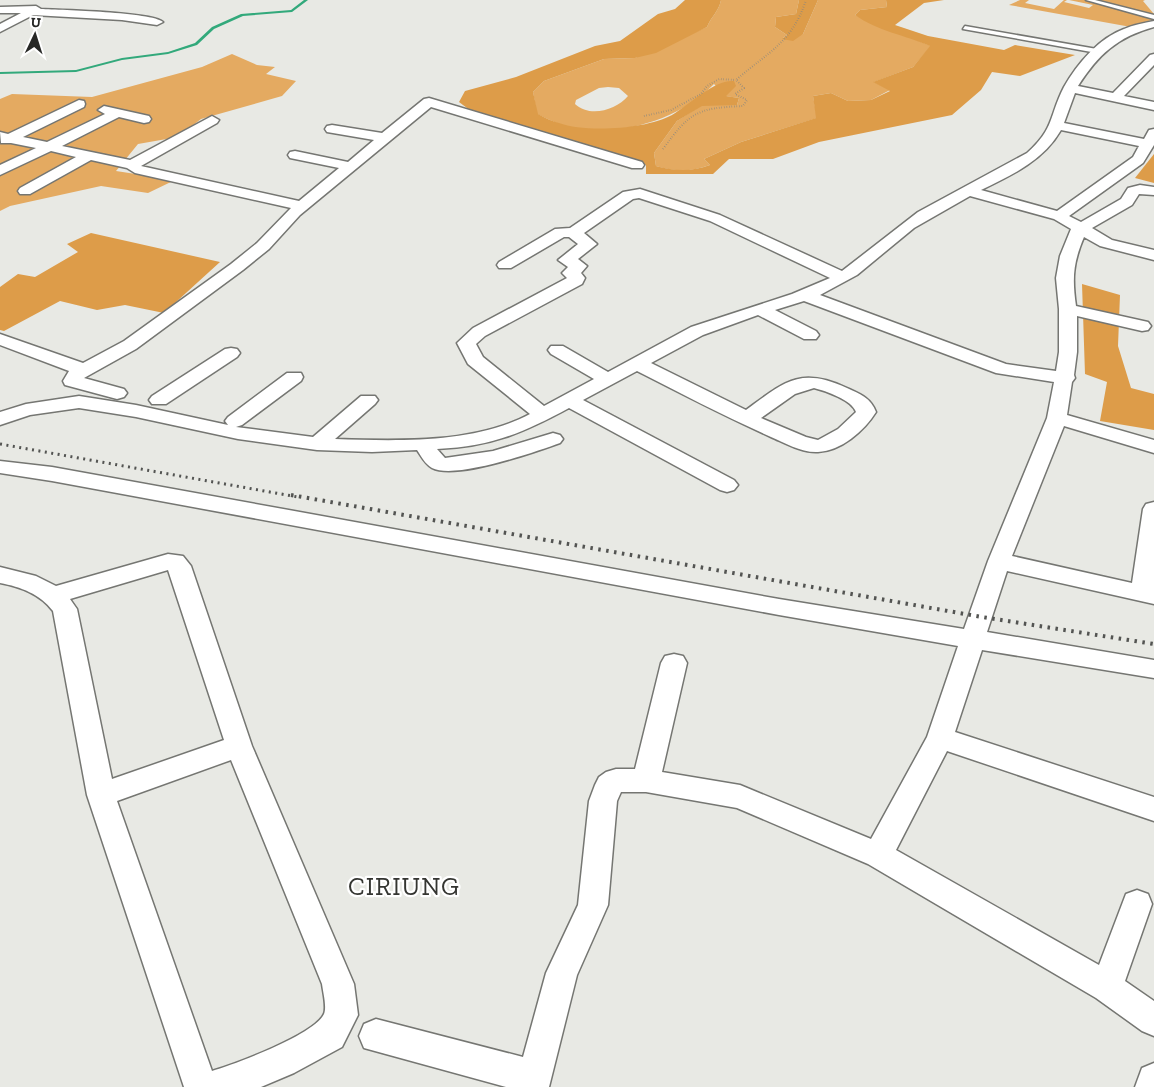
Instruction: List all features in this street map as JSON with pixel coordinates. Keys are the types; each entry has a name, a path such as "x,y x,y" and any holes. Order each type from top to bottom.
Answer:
{"street":[{"path":"0,10 31,8 36,9 34,12"},
{"path":"0,29 34,12 122,17 157,22"},
{"path":"0,420 26,410 62,403 94,404 236,427 317,444 423,443 478,440 522,426 705,327 806,295 857,268 910,224 1032,156 1047,142 1058,125 1070,88 1097,51 1128,31 1154,24"},
{"path":"1116,97 1154,58"},
{"path":"1070,88 1154,106"},
{"path":"236,427 159,400 96,389 72,381 76,375 84,370 130,345 237,267 263,246 302,206 348,166 432,102 637,165"},
{"path":"3,139 73,103 144,119"},
{"path":"0,171 117,113"},
{"path":"132,165 212,120"},
{"path":"1058,125 1152,142"},
{"path":"332,129 385,138"},
{"path":"3,139 48,146 132,165 135,169 302,206"},
{"path":"1136,190 1132,179 1152,142"},
{"path":"1059,216 1124,172 1138,160 1152,142"},
{"path":"295,155 348,166"},
{"path":"25,191 90,156"},
{"path":"1136,190 1154,191"},
{"path":"878,856 940,738 1000,561 1057,418 1066,378 1068,309 1064,278 1068,256 1079,229 1127,202 1136,190"},
{"path":"968,191 1059,216 1106,243 1154,255"},
{"path":"573,233 603,214 628,194 640,193 715,218 842,277"},
{"path":"505,265 561,232 573,233 588,244 566,260 579,266 570,273 577,278 576,280 479,332 466,343 475,360 544,415"},
{"path":"806,295 1003,369 1066,378"},
{"path":"1068,309 1142,326"},
{"path":"760,310 810,335"},
{"path":"0,339 84,370"},
{"path":"558,350 608,380"},
{"path":"159,400 231,352"},
{"path":"638,364 747,419 806,444 818,446 837,439 858,422 866,412 860,402 848,395 819,383 806,382 788,391 747,419"},
{"path":"236,427 294,377"},
{"path":"317,444 368,400"},
{"path":"570,401 727,485"},
{"path":"1057,418 1121,435 1154,447"},
{"path":"423,443 434,460 448,465 528,449 553,439"},
{"path":"4,473 52,474 759,603 1154,669"},
{"path":"1000,561 1148,594 1154,508"},
{"path":"55,595 168,562 175,562 180,566 239,746 338,984 342,1014 330,1035 282,1061 223,1086 214,1087"},
{"path":"0,575 35,585 55,595 65,609 101,795 199,1082 205,1087"},
{"path":"646,781 674,663"},
{"path":"940,738 1154,809"},
{"path":"101,795 239,746"},
{"path":"376,1036 532,1082 562,973 593,905 603,800 609,784 616,780 646,781 740,797 878,856 1107,987 1154,1020"},
{"path":"1107,987 1137,904"},
{"path":"1152,1087 1154,1080"}],"lane":[{"path":"1089,0 1154,17"},
{"path":"965,28 1097,51"}],"path":[{"path":"644,116 671,110 701,94 707,86 719,79 736,80 788,40 803,12 806,0"},
{"path":"664,149 683,121 706,108 743,106 747,100 736,94 744,88 736,80"}],"shaded area":[{"path":"685,0 721,0 707,27 656,53 635,58 604,59 544,81 533,92 538,114 556,122 585,128 616,128 648,124 672,115 719,84 734,81 736,86 726,96 739,98 737,105 702,106 677,121 654,153 656,166 663,168 690,170 710,165 704,159 741,142 816,118 813,96 831,93 848,101 871,100 890,91 873,82 913,67 930,46 872,25 855,15 860,10 887,7 886,0 944,0 924,3 895,25 928,36 1004,50 1015,45 1075,55 1020,76 992,72 981,90 952,115 819,142 773,159 729,159 713,174 646,174 646,165 475,114 459,102 465,91 516,77 595,46 620,41 658,14 675,9"},
{"path":"721,0 799,0 796,14 776,17 775,27 787,35 783,38 803,34 818,0 886,0 887,7 860,10 855,15 931,46 913,67 874,82 890,90 871,100 848,101 831,93 813,96 817,118 741,142 704,159 710,165 696,169 677,170 656,166 654,153 677,121 702,105 737,105 739,98 725,96 714,84 699,98 681,109 642,125 621,129 579,128 559,124 537,114 533,92 544,81 604,59 635,58 707,27","holes":["599,88 619,88 628,96 610,108 588,111 575,104 576,100"]},
{"path":"799,0 818,0 803,34 793,41 782,39 787,35 775,27 776,17 796,14"},
{"path":"1020,0 1029,0 1025,3 1054,9 1064,0 1067,0 1064,2 1089,8 1093,5 1069,0 1145,0 1143,1 1154,14 1154,19 1131,27 1009,5"},
{"path":"232,54 257,65 275,67 266,74 296,81 282,96 201,119 178,137 138,144 116,171 175,180 148,193 101,186 10,206 0,211 0,99 12,94 92,97 202,67"},
{"path":"1154,154 1154,183 1135,178"},
{"path":"91,233 220,262 164,313 125,305 97,310 60,301 4,331 0,330 0,287 18,274 35,277 78,252 67,244"},
{"path":"1082,284 1120,295 1118,346 1131,388 1154,394 1154,430 1100,421 1107,382 1085,374"}],"waterway":[{"path":"0,73 76,71 122,59 168,53 196,44 213,28 242,15 292,11 306,0"}],"railway":[{"path":"0,444 298,497"},
{"path":"291,495 982,617 1154,644"}],"district":[{"name":"CIRIUNG","path":"404,886"}]}
